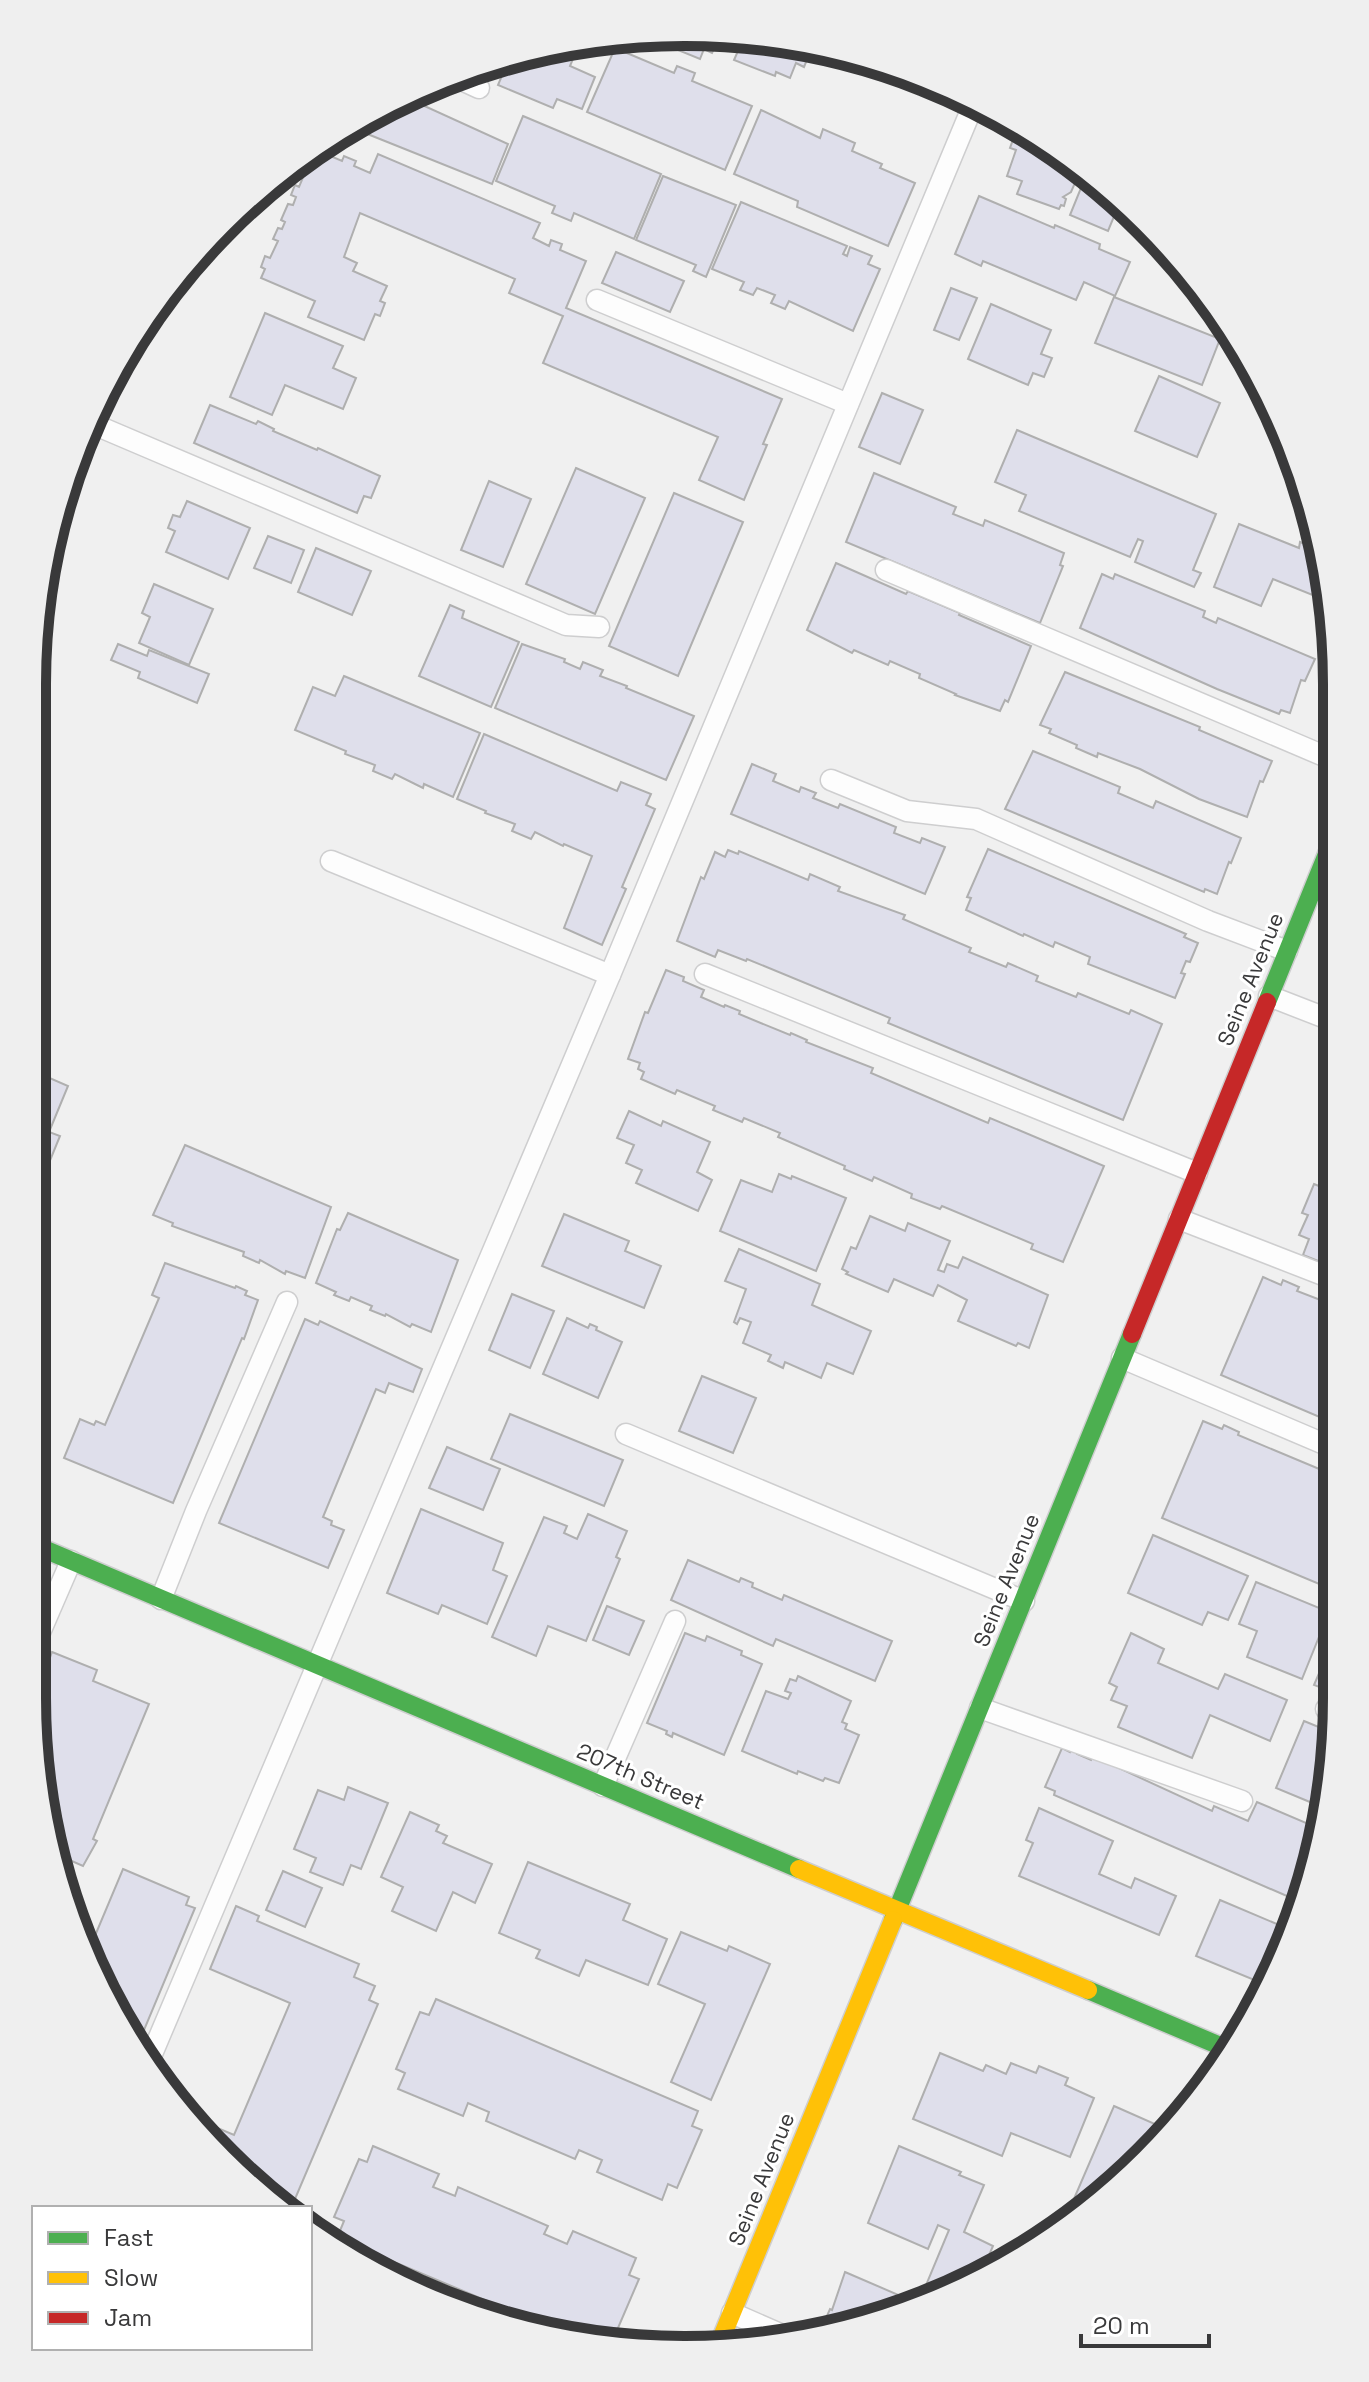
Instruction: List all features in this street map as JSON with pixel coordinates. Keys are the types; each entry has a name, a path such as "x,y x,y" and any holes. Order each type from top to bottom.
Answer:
{"street":[{"name":"Seine Avenue","path":"723,2335 1323,864"},
{"name":"207th Street","path":"46,1550 1219,2046"}],"lane":[{"path":"470,84 479,88"},
{"path":"153,2051 610,975 970,113"},
{"path":"597,300 848,404"},
{"path":"101,427 566,625 599,627"},
{"path":"886,570 1323,755"},
{"path":"831,780 907,811 976,819 1208,921 1287,951"},
{"path":"331,861 610,975"},
{"path":"705,974 1197,1173"},
{"path":"1269,996 1323,1017"},
{"path":"1179,1219 1323,1275"},
{"path":"161,1599 287,1302"},
{"path":"1122,1358 1323,1443"},
{"path":"626,1434 1024,1601"},
{"path":"46,1619 71,1561"},
{"path":"603,1786 675,1621"},
{"path":"980,1708 1242,1801"},
{"path":"732,2313 772,2330"}],"building":[{"path":"715,47 712,53 704,49 700,59 673,48"},
{"path":"618,49 674,73 677,66 695,73 692,81 752,106 725,170 587,112 614,50"},
{"path":"734,49 808,58 804,67 796,63 790,78 776,72 775,76 734,60 738,51"},
{"path":"574,56 570,66 595,77 582,109 557,99 553,108 498,85 503,73"},
{"path":"420,104 508,144 492,184 364,133"},
{"path":"761,110 820,138 823,129 855,143 852,151 882,164 880,168 915,183 888,246 797,207 798,201 734,174"},
{"path":"523,116 661,174 634,239 574,213 571,221 552,213 555,206 496,181"},
{"path":"1014,138 1071,177 1075,183 1071,192 1063,197 1066,199 1064,206 1061,205 1059,209 1017,194 1022,181 1007,176 1016,150 1010,148"},
{"path":"378,154 540,223 533,238 549,246 551,240 562,244 560,250 586,261 566,308 782,399 744,500 699,480 718,437 543,363 563,316 509,293 515,279 360,213 344,257 357,263 353,271 387,286 380,301 385,303 380,316 375,314 364,340 308,317 315,301 261,278 265,256 270,258 278,241 273,239 285,222 281,220 288,204 293,205 296,197 291,195 295,185 299,187 306,171 328,155 342,161 344,156 356,161 354,166 370,173"},
{"path":"663,176 736,205 706,277 693,271 696,265 636,240"},
{"path":"1082,185 1115,214 1108,231 1070,215"},
{"path":"979,196 1100,244 1099,249 1130,262 1115,296 1084,282 1076,300 983,261 981,266 955,254"},
{"path":"741,202 847,246 843,254 847,256 850,247 872,256 868,264 880,269 853,331 789,301 785,309 771,303 775,295 757,288 753,295 740,290 744,282 712,269"},
{"path":"616,252 684,281 670,312 602,283"},
{"path":"951,288 977,298 959,340 934,330"},
{"path":"1114,297 1220,339 1202,385 1095,343"},
{"path":"991,304 1051,330 1041,354 1052,358 1044,377 1033,373 1028,385 968,359"},
{"path":"265,313 343,346 333,368 356,378 343,409 285,385 272,415 230,397"},
{"path":"1159,376 1220,403 1197,457 1135,431"},
{"path":"882,393 923,410 900,464 859,447"},
{"path":"210,405 256,424 258,421 273,431 380,476 371,498 364,496 357,513 194,443"},
{"path":"1017,430 1216,514 1193,570 1201,573 1194,587 1135,562 1143,541 1138,539 1130,557 1019,511 1026,495 995,482"},
{"path":"576,468 645,498 595,614 526,584"},
{"path":"874,473 956,507 953,514 983,526 985,520 1064,553 1060,565 1063,566 1040,623 846,542"},
{"path":"489,481 531,499 503,567 461,550"},
{"path":"674,493 743,522 678,676 609,646"},
{"path":"187,501 250,528 228,579 166,552 175,531 168,528 173,515 180,517"},
{"path":"1239,524 1299,548 1300,542 1307,545 1317,597 1273,579 1261,606 1214,587"},
{"path":"268,536 304,550 291,583 254,568"},
{"path":"316,548 371,571 352,615 298,592"},
{"path":"836,563 906,594 908,591 960,613 1031,646 1008,702 1005,700 1000,711 955,695 919,678 920,674 890,661 888,665 854,650 852,653 807,630"},
{"path":"1102,574 1113,579 1115,574 1205,611 1203,617 1216,623 1218,618 1315,659 1305,681 1301,680 1290,713 1281,710 1279,714 1217,689 1080,628"},
{"path":"154,584 213,609 189,665 139,643 150,617 142,613"},
{"path":"450,605 464,611 462,618 519,642 491,707 419,676"},
{"path":"118,644 147,656 149,650 209,674 197,703 138,678 140,672 111,660"},
{"path":"522,644 565,659 564,662 580,669 583,662 603,670 600,676 694,716 666,780 495,708"},
{"path":"1065,672 1200,727 1199,730 1272,761 1263,782 1260,781 1247,817 1199,799 1140,769 1098,753 1097,757 1049,733 1051,729 1040,725"},
{"path":"344,676 480,733 453,797 424,784 423,788 395,774 392,779 373,771 375,765 295,730 313,687 335,696"},
{"path":"484,734 617,791 621,782 651,794 646,805 655,809 622,887 626,889 602,945 564,928 592,856 535,832 531,839 512,831 515,824 457,799"},
{"path":"1033,751 1120,787 1118,793 1153,808 1156,801 1241,838 1217,894 1205,889 1204,892 1005,809"},
{"path":"752,764 776,774 773,781 799,792 801,787 816,793 813,798 838,808 840,804 896,827 894,833 920,843 922,838 945,847 925,894 731,814"},
{"path":"988,849 1186,934 1184,937 1198,943 1190,962 1186,961 1181,973 1185,974 1175,998 1088,964 1090,957 1055,942 1053,947 966,910 971,898 967,897"},
{"path":"728,850 738,854 739,851 808,880 810,874 840,887 838,891 905,915 903,919 971,948 969,952 1006,967 1008,963 1038,976 1036,981 1076,997 1078,993 1129,1014 1131,1010 1162,1024 1123,1120 888,1023 890,1018 747,959 718,950 715,957 677,941 701,877 704,879 715,852 725,857"},
{"path":"666,970 704,990 701,997 873,1068 871,1073 988,1123 990,1118 1104,1166 1063,1262 1031,1249 1033,1244 942,1206 940,1209 911,1198 912,1194 874,1177 872,1181 844,1169 845,1166 778,1137 780,1133 744,1118 742,1122 713,1110 715,1106 677,1090 675,1094 641,1079 644,1072 638,1069 640,1063 628,1059 645,1012 648,1013"},
{"path":"46,1076 68,1086 49,1132 60,1136 49,1163 46,1162"},
{"path":"629,1111 661,1126 663,1121 710,1142 697,1172 712,1180 698,1211 636,1183 642,1170 626,1163 634,1145 617,1138"},
{"path":"185,1145 331,1207 305,1278 286,1271 285,1274 260,1260 259,1263 243,1256 244,1252 172,1226 173,1223 153,1215"},
{"path":"779,1174 791,1179 792,1176 846,1198 816,1271 720,1231 741,1180 772,1192"},
{"path":"1314,1184 1323,1188 1323,1263 1303,1255 1309,1239 1299,1235 1308,1215 1302,1213"},
{"path":"348,1213 458,1260 431,1332 412,1324 410,1327 386,1314 370,1310 372,1306 351,1297 349,1301 334,1295 336,1292 316,1283 337,1229 340,1230"},
{"path":"564,1214 629,1241 625,1251 661,1266 644,1308 542,1266"},
{"path":"870,1216 905,1231 908,1223 950,1241 938,1270 944,1272 947,1264 958,1268 963,1257 1048,1295 1029,1348 1018,1343 1016,1346 958,1321 967,1300 938,1285 933,1296 894,1279 888,1292 846,1274 848,1272 842,1269 851,1247 856,1249"},
{"path":"739,1249 820,1284 812,1305 871,1331 853,1374 827,1363 821,1378 785,1362 783,1368 768,1361 771,1355 743,1343 751,1322 740,1318 737,1324 734,1322 746,1289 725,1281"},
{"path":"165,1263 236,1286 247,1291 245,1295 258,1300 173,1503 64,1458 80,1419 94,1425 96,1421 105,1425 159,1298 152,1295"},
{"path":"1263,1277 1281,1285 1283,1280 1299,1287 1297,1291 1323,1301 1323,1418 1221,1375"},
{"path":"512,1294 554,1311 530,1368 489,1350"},
{"path":"567,1318 588,1328 590,1324 597,1327 596,1330 622,1342 598,1398 543,1374"},
{"path":"305,1319 318,1325 320,1321 422,1369 413,1392 389,1383 385,1393 376,1389 323,1517 332,1521 331,1525 344,1530 328,1568 219,1523"},
{"path":"702,1376 756,1398 733,1453 679,1431"},
{"path":"510,1414 623,1460 604,1506 491,1459"},
{"path":"1203,1421 1222,1429 1224,1425 1239,1432 1238,1435 1323,1471 1323,1586 1162,1518"},
{"path":"447,1447 500,1469 483,1510 429,1488"},
{"path":"421,1509 503,1543 493,1570 507,1576 487,1624 442,1605 438,1614 387,1593"},
{"path":"588,1514 627,1531 616,1557 620,1559 586,1641 548,1626 536,1656 492,1637 544,1517 567,1526 564,1533 577,1539"},
{"path":"1153,1535 1248,1576 1228,1620 1208,1612 1202,1625 1128,1593"},
{"path":"688,1560 739,1582 741,1578 753,1583 752,1587 782,1600 784,1595 892,1641 875,1681 776,1639 773,1646 671,1600"},
{"path":"1256,1582 1323,1610 1323,1627 1302,1679 1247,1657 1257,1631 1239,1624"},
{"path":"607,1606 644,1621 629,1655 593,1640"},
{"path":"685,1633 705,1641 707,1636 742,1651 741,1655 762,1664 724,1755 673,1733 672,1737 666,1734 667,1731 647,1723"},
{"path":"1131,1633 1164,1649 1158,1663 1218,1689 1225,1674 1287,1700 1270,1741 1210,1715 1192,1758 1118,1727 1127,1706 1111,1700 1117,1687 1109,1683"},
{"path":"52,1652 97,1670 93,1681 149,1704 93,1839 97,1841 83,1866 67,1859 58,1822 47,1739 46,1669"},
{"path":"1323,1664 1323,1688 1314,1685"},
{"path":"798,1676 851,1701 842,1722 847,1724 845,1729 859,1735 839,1783 825,1778 823,1781 798,1771 797,1774 742,1751 766,1691 788,1699 791,1693 785,1691 790,1679 796,1681"},
{"path":"1304,1721 1322,1728 1314,1804 1276,1788"},
{"path":"1072,1747 1078,1750 1077,1754 1091,1760 1093,1756 1212,1811 1214,1806 1248,1821 1257,1802 1310,1825 1291,1898 1054,1795 1055,1791 1045,1787 1062,1748 1070,1752"},
{"path":"348,1787 388,1803 361,1869 351,1865 343,1885 310,1872 316,1858 294,1849 318,1790 344,1800"},
{"path":"1039,1808 1113,1841 1099,1874 1131,1888 1135,1878 1176,1896 1159,1935 1019,1876 1033,1843 1026,1840"},
{"path":"410,1812 439,1825 436,1831 447,1836 443,1843 492,1864 475,1903 453,1892 436,1931 392,1911 403,1887 381,1877"},
{"path":"528,1862 630,1904 623,1920 667,1939 648,1985 586,1960 579,1976 536,1958 540,1950 499,1933"},
{"path":"123,1869 189,1897 186,1905 195,1908 142,2034 112,1980 94,1939"},
{"path":"283,1871 322,1888 305,1927 266,1910"},
{"path":"1220,1900 1280,1925 1257,1981 1196,1956"},
{"path":"236,1906 259,1916 257,1921 359,1964 354,1977 375,1986 369,2000 378,2004 294,2202 264,2178 211,2125 234,2135 290,2003 210,1969"},
{"path":"681,1932 727,1951 729,1946 770,1964 711,2100 671,2082 705,2004 658,1984"},
{"path":"436,1999 698,2111 692,2126 702,2130 677,2188 668,2184 662,2200 597,2172 602,2160 579,2150 575,2159 486,2121 489,2112 468,2103 463,2116 398,2089 405,2073 396,2069 420,2012 429,2015"},
{"path":"940,2053 983,2071 986,2065 1006,2074 1011,2063 1036,2073 1039,2066 1068,2078 1065,2085 1094,2098 1070,2157 1011,2133 1002,2156 913,2119"},
{"path":"1114,2106 1158,2125 1105,2178 1073,2201"},
{"path":"373,2146 439,2174 433,2187 455,2196 458,2187 548,2226 544,2234 567,2244 573,2231 636,2258 629,2275 639,2279 616,2332 517,2313 364,2249 339,2234 344,2221 334,2217 359,2159 367,2162"},
{"path":"899,2146 984,2185 964,2232 993,2246 987,2259 925,2289 949,2230 938,2225 928,2249 868,2223"},
{"path":"845,2272 903,2297 825,2320 832,2310"}],"traffic: fast":[{"path":"1267,1002 1323,864"},
{"path":"893,1920 1132,1334"},
{"path":"46,1550 799,1869"},
{"path":"1088,1990 1219,2046"}],"traffic: slow":[{"path":"799,1869 1088,1990"},
{"path":"723,2335 893,1920"}],"traffic: jam":[{"path":"1132,1334 1267,1002"}]}
